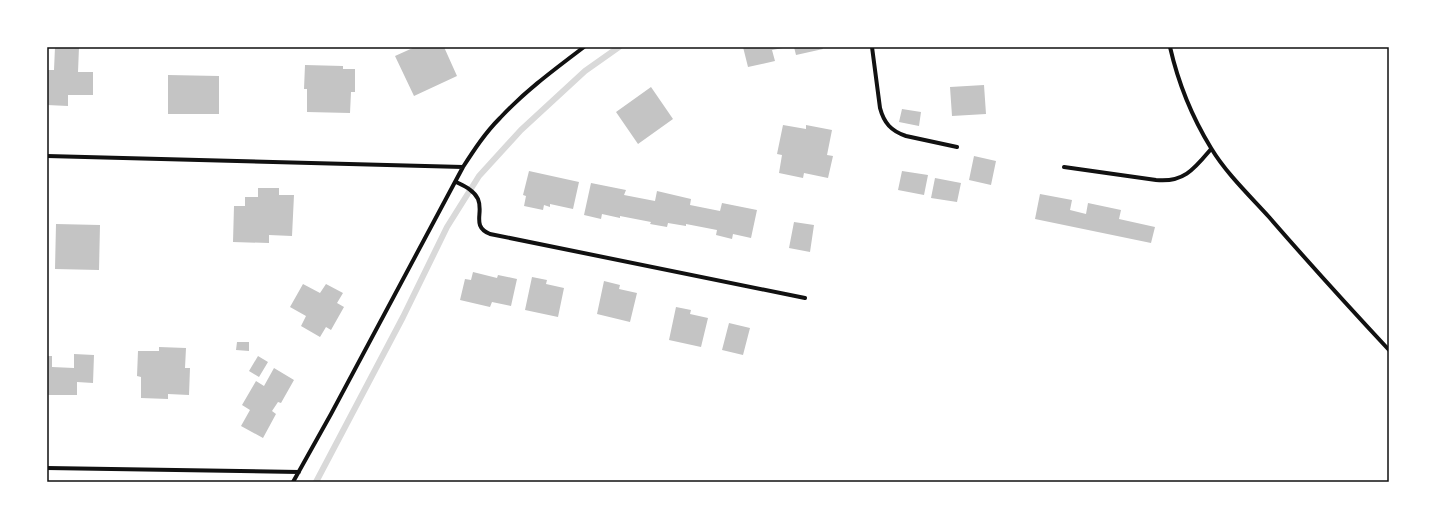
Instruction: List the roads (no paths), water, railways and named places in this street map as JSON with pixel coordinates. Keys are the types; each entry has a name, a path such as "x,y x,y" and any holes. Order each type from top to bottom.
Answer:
{"street":[{"path":"293,482 463,167 489,130 514,103 584,47"},
{"path":"872,47 880,108 888,126 898,134 958,147"},
{"path":"1170,47 1182,87 1211,149 1319,274 1389,350"},
{"path":"1064,166 1156,180 1170,180 1187,174 1211,149"},
{"path":"47,156 463,167"},
{"path":"456,182 469,189 478,199 481,228 484,232 490,234 805,298"},
{"path":"47,468 299,472"}],"waterway":[{"path":"316,482 403,317 447,227 479,176 521,130 585,71 619,47"}]}
